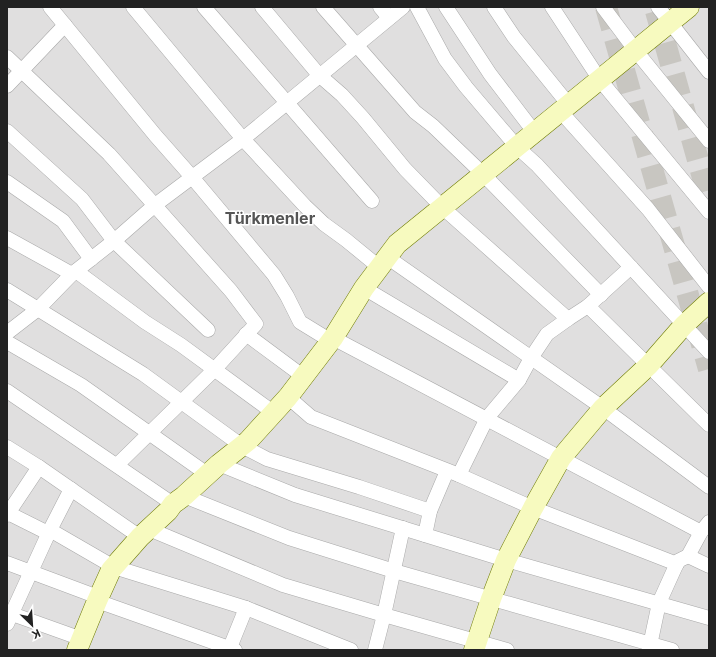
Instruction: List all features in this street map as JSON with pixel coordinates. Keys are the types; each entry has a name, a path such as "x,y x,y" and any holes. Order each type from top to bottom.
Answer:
{"street":[{"path":"50,7 154,135 192,177 274,275 287,296 300,322 332,340 487,418 561,458 705,527 688,556 678,561 659,603 650,646"},
{"path":"133,7 243,139 305,206 324,224 346,240 383,262 531,358 603,408 709,487"},
{"path":"204,7 372,201"},
{"path":"262,7 319,75 342,95 364,118 405,169 442,207 568,319"},
{"path":"323,7 415,112 433,126 483,174 601,296"},
{"path":"7,333 38,309 74,272 114,241 155,205 243,139 356,46 384,12 403,7"},
{"path":"418,7 445,59 466,87 517,147 537,165 709,352"},
{"path":"446,7 490,74 535,133"},
{"path":"494,7 565,108 648,209 709,287"},
{"path":"552,7 600,80 709,212"},
{"path":"603,7 709,141"},
{"path":"658,7 709,72"},
{"path":"71,489 49,532 8,621 80,645 111,570 145,533 179,500 213,469 248,441 274,413 332,340 364,288 397,244 689,7"},
{"path":"7,86 65,25"},
{"path":"7,57 109,154 231,291 256,324 214,370 117,465"},
{"path":"7,131 82,199 114,241 208,330"},
{"path":"7,182 64,221 91,259"},
{"path":"7,238 74,272 145,322 181,345 274,413"},
{"path":"425,535 430,511 453,473 487,418 519,380 547,334 601,296 631,267"},
{"path":"364,288 519,380"},
{"path":"7,290 143,374 242,446 267,459 359,487 430,511"},
{"path":"476,646 491,599 506,560 561,458 603,408 649,365 684,325 709,302"},
{"path":"588,306 709,425"},
{"path":"246,334 304,377"},
{"path":"7,342 81,385 149,433 213,469 506,560 709,618"},
{"path":"7,390 117,465 179,500 289,538 394,571 650,646 672,650"},
{"path":"288,397 311,417 453,473 533,508 677,564"},
{"path":"7,447 40,467 71,489 145,533 283,584 384,615 476,646 507,650"},
{"path":"40,467 8,514 49,532 114,567 246,608 351,650"},
{"path":"375,650 403,528"},
{"path":"688,556 709,566"},
{"path":"7,563 231,649 246,608"}],"shaded area":[{"path":"7,7 709,7 709,650 7,650"}],"tunnel":[{"path":"606,7 709,369"},
{"path":"656,11 709,199"}],"district":[{"name":"Türkmenler","path":"270,218"}]}
